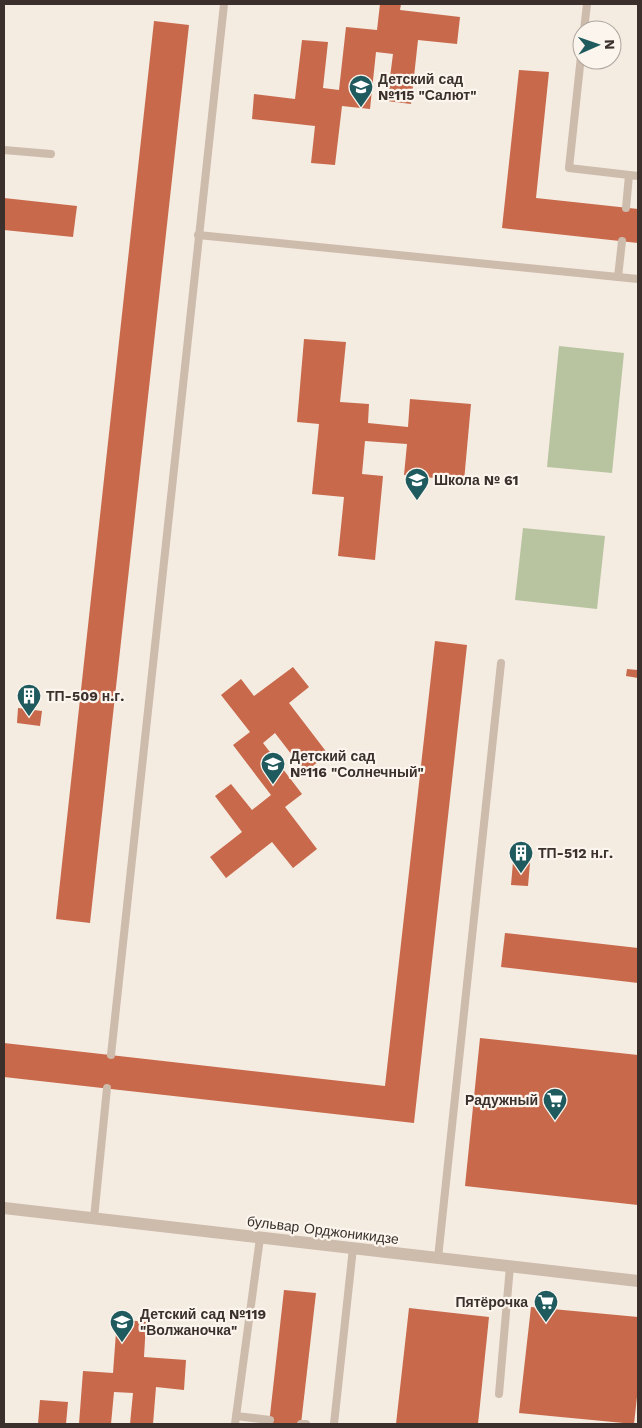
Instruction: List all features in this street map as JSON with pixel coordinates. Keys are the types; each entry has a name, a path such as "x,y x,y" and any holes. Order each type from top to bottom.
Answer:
{"street":[{"name":"бульвар Орджоникидзе","path":"4,1208 638,1281"}],"lane":[{"path":"111,1055 224,4"},
{"path":"585,20 587,4"},
{"path":"580,70 569,168 638,176"},
{"path":"4,150 51,154"},
{"path":"626,208 629,175"},
{"path":"198,235 638,279"},
{"path":"618,277 622,241"},
{"path":"438,1258 501,663"},
{"path":"94,1218 107,1088"},
{"path":"260,1238 236,1420 270,1420"},
{"path":"334,1424 353,1248"},
{"path":"499,1394 510,1266"},
{"path":"301,1424 306,1424"}],"green space":[{"path":"559,346 624,353 612,473 547,467"},
{"path":"523,528 605,536 597,609 515,600"}],"building":[{"path":"380,4 401,4 400,10 460,17 457,44 418,40 411,104 387,101 393,54 376,52 370,109 342,106 335,165 311,163 315,126 252,119 254,94 295,99 302,40 328,42 323,88 339,90 346,27 377,30"},
{"path":"154,21 189,25 90,923 56,919"},
{"path":"519,70 549,72 536,198 638,209 638,243 502,228"},
{"path":"4,198 77,206 73,237 4,230"},
{"path":"304,339 346,342 340,402 369,404 368,423 408,427 410,399 471,404 464,481 404,475 407,444 365,441 362,474 383,476 375,560 338,556 344,497 312,494 319,424 297,422"},
{"path":"435,641 467,645 414,1123 4,1077 4,1043 385,1086"},
{"path":"293,667 309,687 289,703 328,754 305,772 275,733 263,743 302,794 285,807 317,849 293,868 272,842 226,878 210,857 242,832 215,796 231,784 252,810 271,795 233,745 250,732 221,695 241,679 254,696"},
{"path":"627,669 638,670 638,678 626,676"},
{"name":"ТП-509 н.г.","path":"18,708 42,711 40,726 17,723"},
{"name":"ТП-512 н.г.","path":"513,862 530,863 528,886 511,885"},
{"path":"505,933 638,948 638,983 501,967"},
{"name":"Радужный","path":"480,1038 638,1055 638,1205 465,1186"},
{"path":"284,1290 316,1293 301,1424 269,1424"},
{"path":"531,1307 638,1317 638,1388 634,1424 519,1413"},
{"path":"409,1308 489,1317 478,1424 396,1424"},
{"path":"117,1319 146,1322 144,1357 186,1360 184,1390 156,1387 153,1424 130,1424 133,1393 114,1392 111,1424 79,1424 83,1371 113,1373"},
{"path":"40,1400 68,1402 66,1424 38,1424"}],"place":[{"name":"Детский сад №115 \"Салют\"","path":"361,108"},
{"name":"Школа № 61","path":"417,501"},
{"name":"ТП-509 н.г.","path":"29,717"},
{"name":"Детский сад №116 \"Солнечный\"","path":"273,785"},
{"name":"ТП-512 н.г.","path":"521,874"},
{"name":"Радужный","path":"555,1121"},
{"name":"Пятёрочка","path":"546,1323"},
{"name":"Детский сад №119 \"Волжаночка\"","path":"122,1343"}]}
